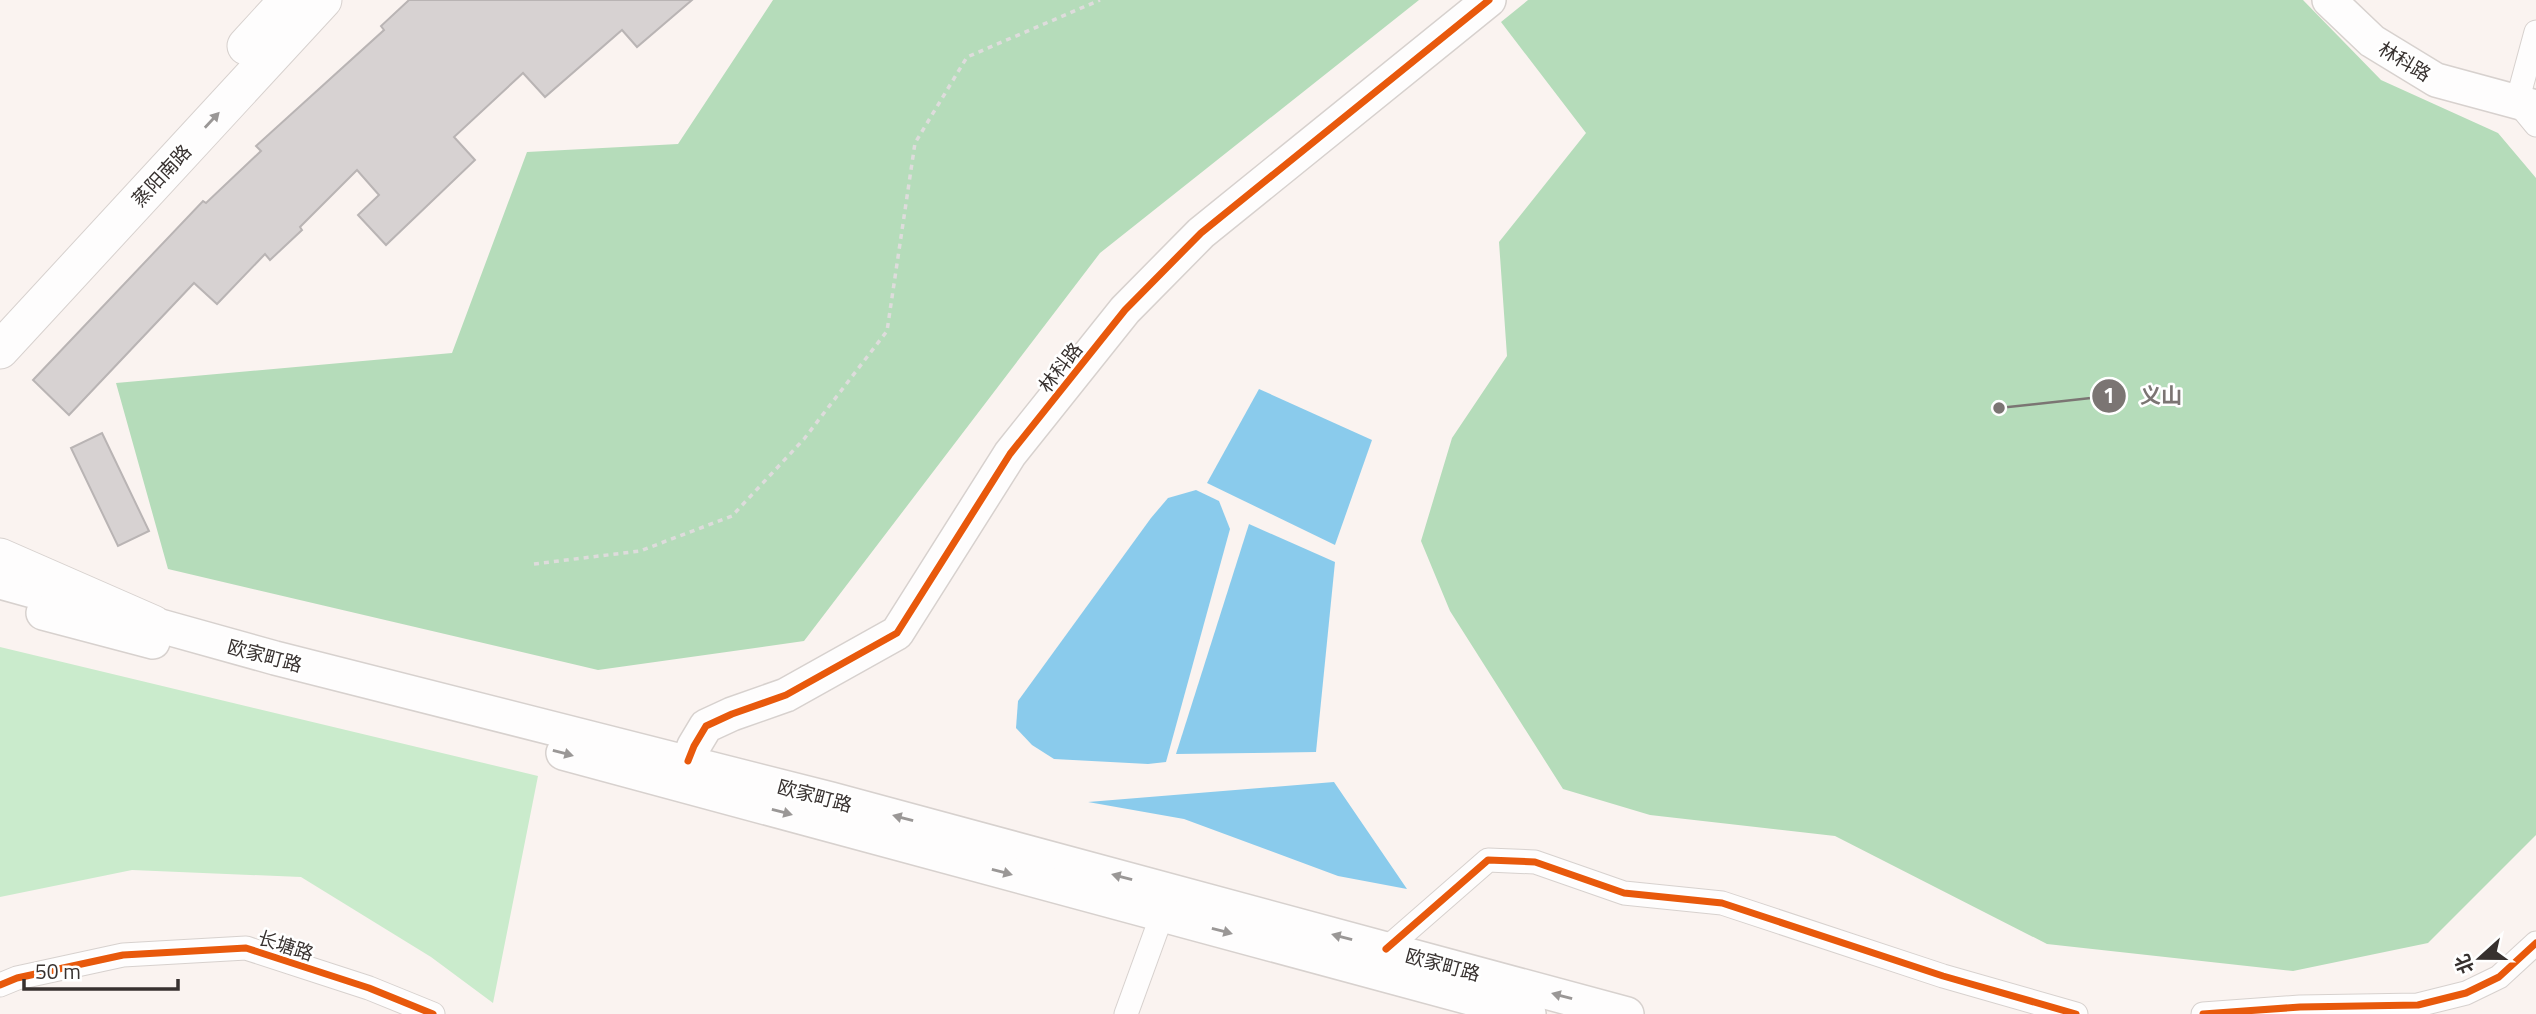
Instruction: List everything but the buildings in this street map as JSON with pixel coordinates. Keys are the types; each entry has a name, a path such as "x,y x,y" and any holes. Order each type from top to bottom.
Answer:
{"main road":[{"name":"蒸阳南路","path":"0,316 288,0"},
{"name":"蒸阳南路","path":"0,351 323,0"},
{"name":"林科路","path":"688,761 706,726 786,695 897,634 1010,454 1125,310 1200,233 1489,0"},
{"name":"林科路","path":"2331,0 2372,41 2436,80 2530,111"},
{"path":"0,556 153,624"},
{"name":"欧家町路","path":"0,582 275,658 688,761 1628,1014"},
{"name":"欧家町路","path":"0,601 1529,1014"}],"street":[{"path":"2530,111 2536,32"},
{"path":"1387,949 1488,860 1535,862 1624,893 1722,903 1942,976 2076,1014"},
{"path":"1126,1014 1162,915"},
{"path":"2203,1014 2300,1007 2418,1005 2466,993 2499,977 2536,943"},
{"name":"长塘路","path":"0,985 16,978 123,955 246,948 369,988 433,1014"}],"path":[{"path":"534,564 640,551 732,516 804,439 887,331 915,144 967,57 1100,0"}],"green space":[{"path":"773,0 1419,0 1100,253 804,641 598,670 168,569 116,383 452,353 527,152 678,144"},
{"path":"1528,0 2303,0 2381,80 2498,133 2536,178 2536,835 2428,943 2293,971 2047,944 1835,836 1650,815 1563,789 1450,611 1421,541 1452,438 1507,356 1499,242 1586,133 1501,22"},
{"path":"0,647 538,776 493,1003 431,957 301,877 132,870 0,897"}],"water":[{"path":"1259,389 1372,440 1335,545 1207,483"},
{"path":"1196,490 1219,501 1230,529 1166,762 1148,764 1054,759 1032,745 1016,728 1018,701 1151,518 1168,498"},
{"path":"1249,524 1335,562 1316,752 1176,754"},
{"path":"1334,782 1407,889 1338,876 1184,819 1088,802"}],"cycle path":[{"path":"688,761 706,726 786,695 897,633 1010,454 1125,310 1201,233 1489,0"},
{"path":"1386,949 1488,860 1535,862 1624,893 1722,903 1943,976 2076,1014"},
{"path":"2203,1014 2300,1007 2418,1005 2466,993 2499,977 2536,943"},
{"path":"0,985 17,978 123,955 246,948 369,988 433,1014"}],"place":[{"name":"义山","path":"1999,408"}]}
